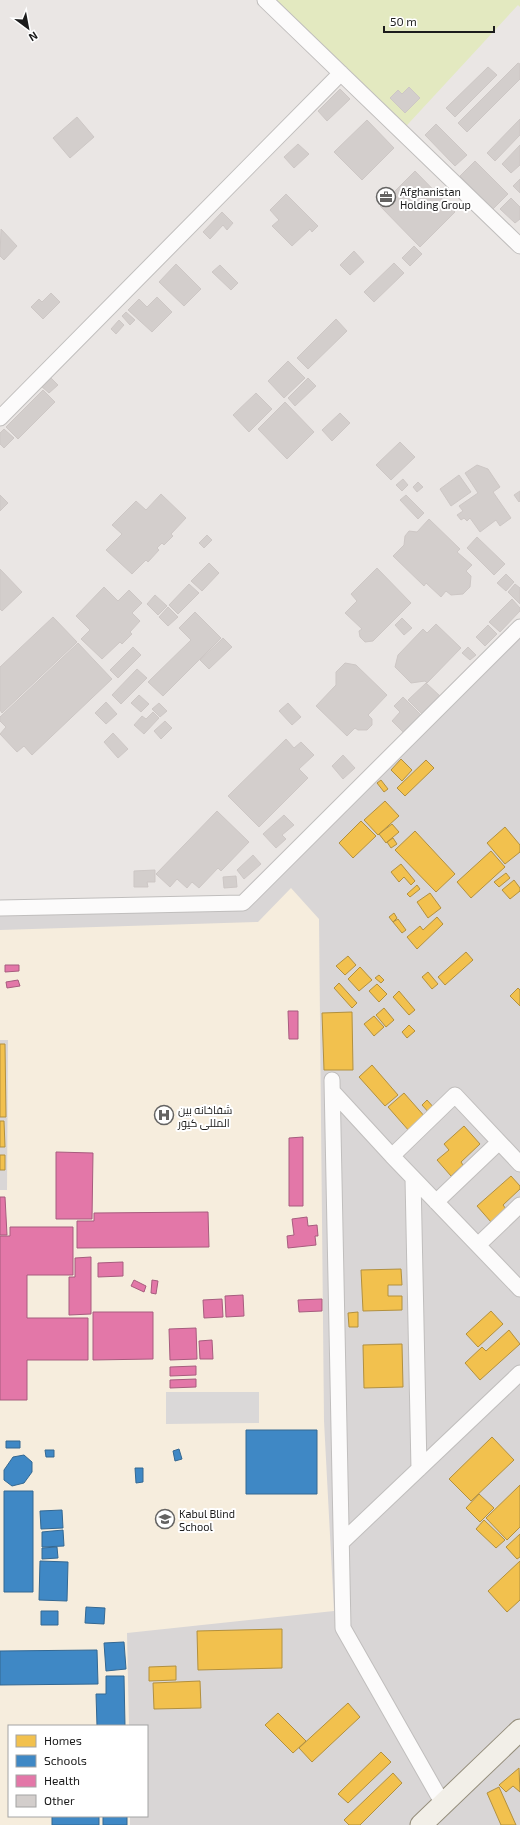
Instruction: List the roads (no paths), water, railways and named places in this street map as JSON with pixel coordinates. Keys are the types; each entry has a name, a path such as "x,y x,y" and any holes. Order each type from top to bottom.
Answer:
{"street":[{"path":"265,0 520,246"},
{"path":"0,418 341,74"},
{"path":"0,908 243,903 520,627"},
{"path":"443,1804 343,1628 333,1086 392,1156 520,1289"},
{"path":"392,1156 454,1095 520,1164"},
{"path":"436,1202 499,1142"},
{"path":"413,1178 419,1469"},
{"path":"478,1245 520,1205"},
{"path":"342,1542 520,1373"},
{"path":"421,1825 520,1730"}],"place":[{"name":"Afghanistan Holding Group","path":"386,197"},
{"name":"شفاخانه بین المللی کیور","path":"164,1115"},
{"name":"Kabul Blind School","path":"165,1519"}]}
